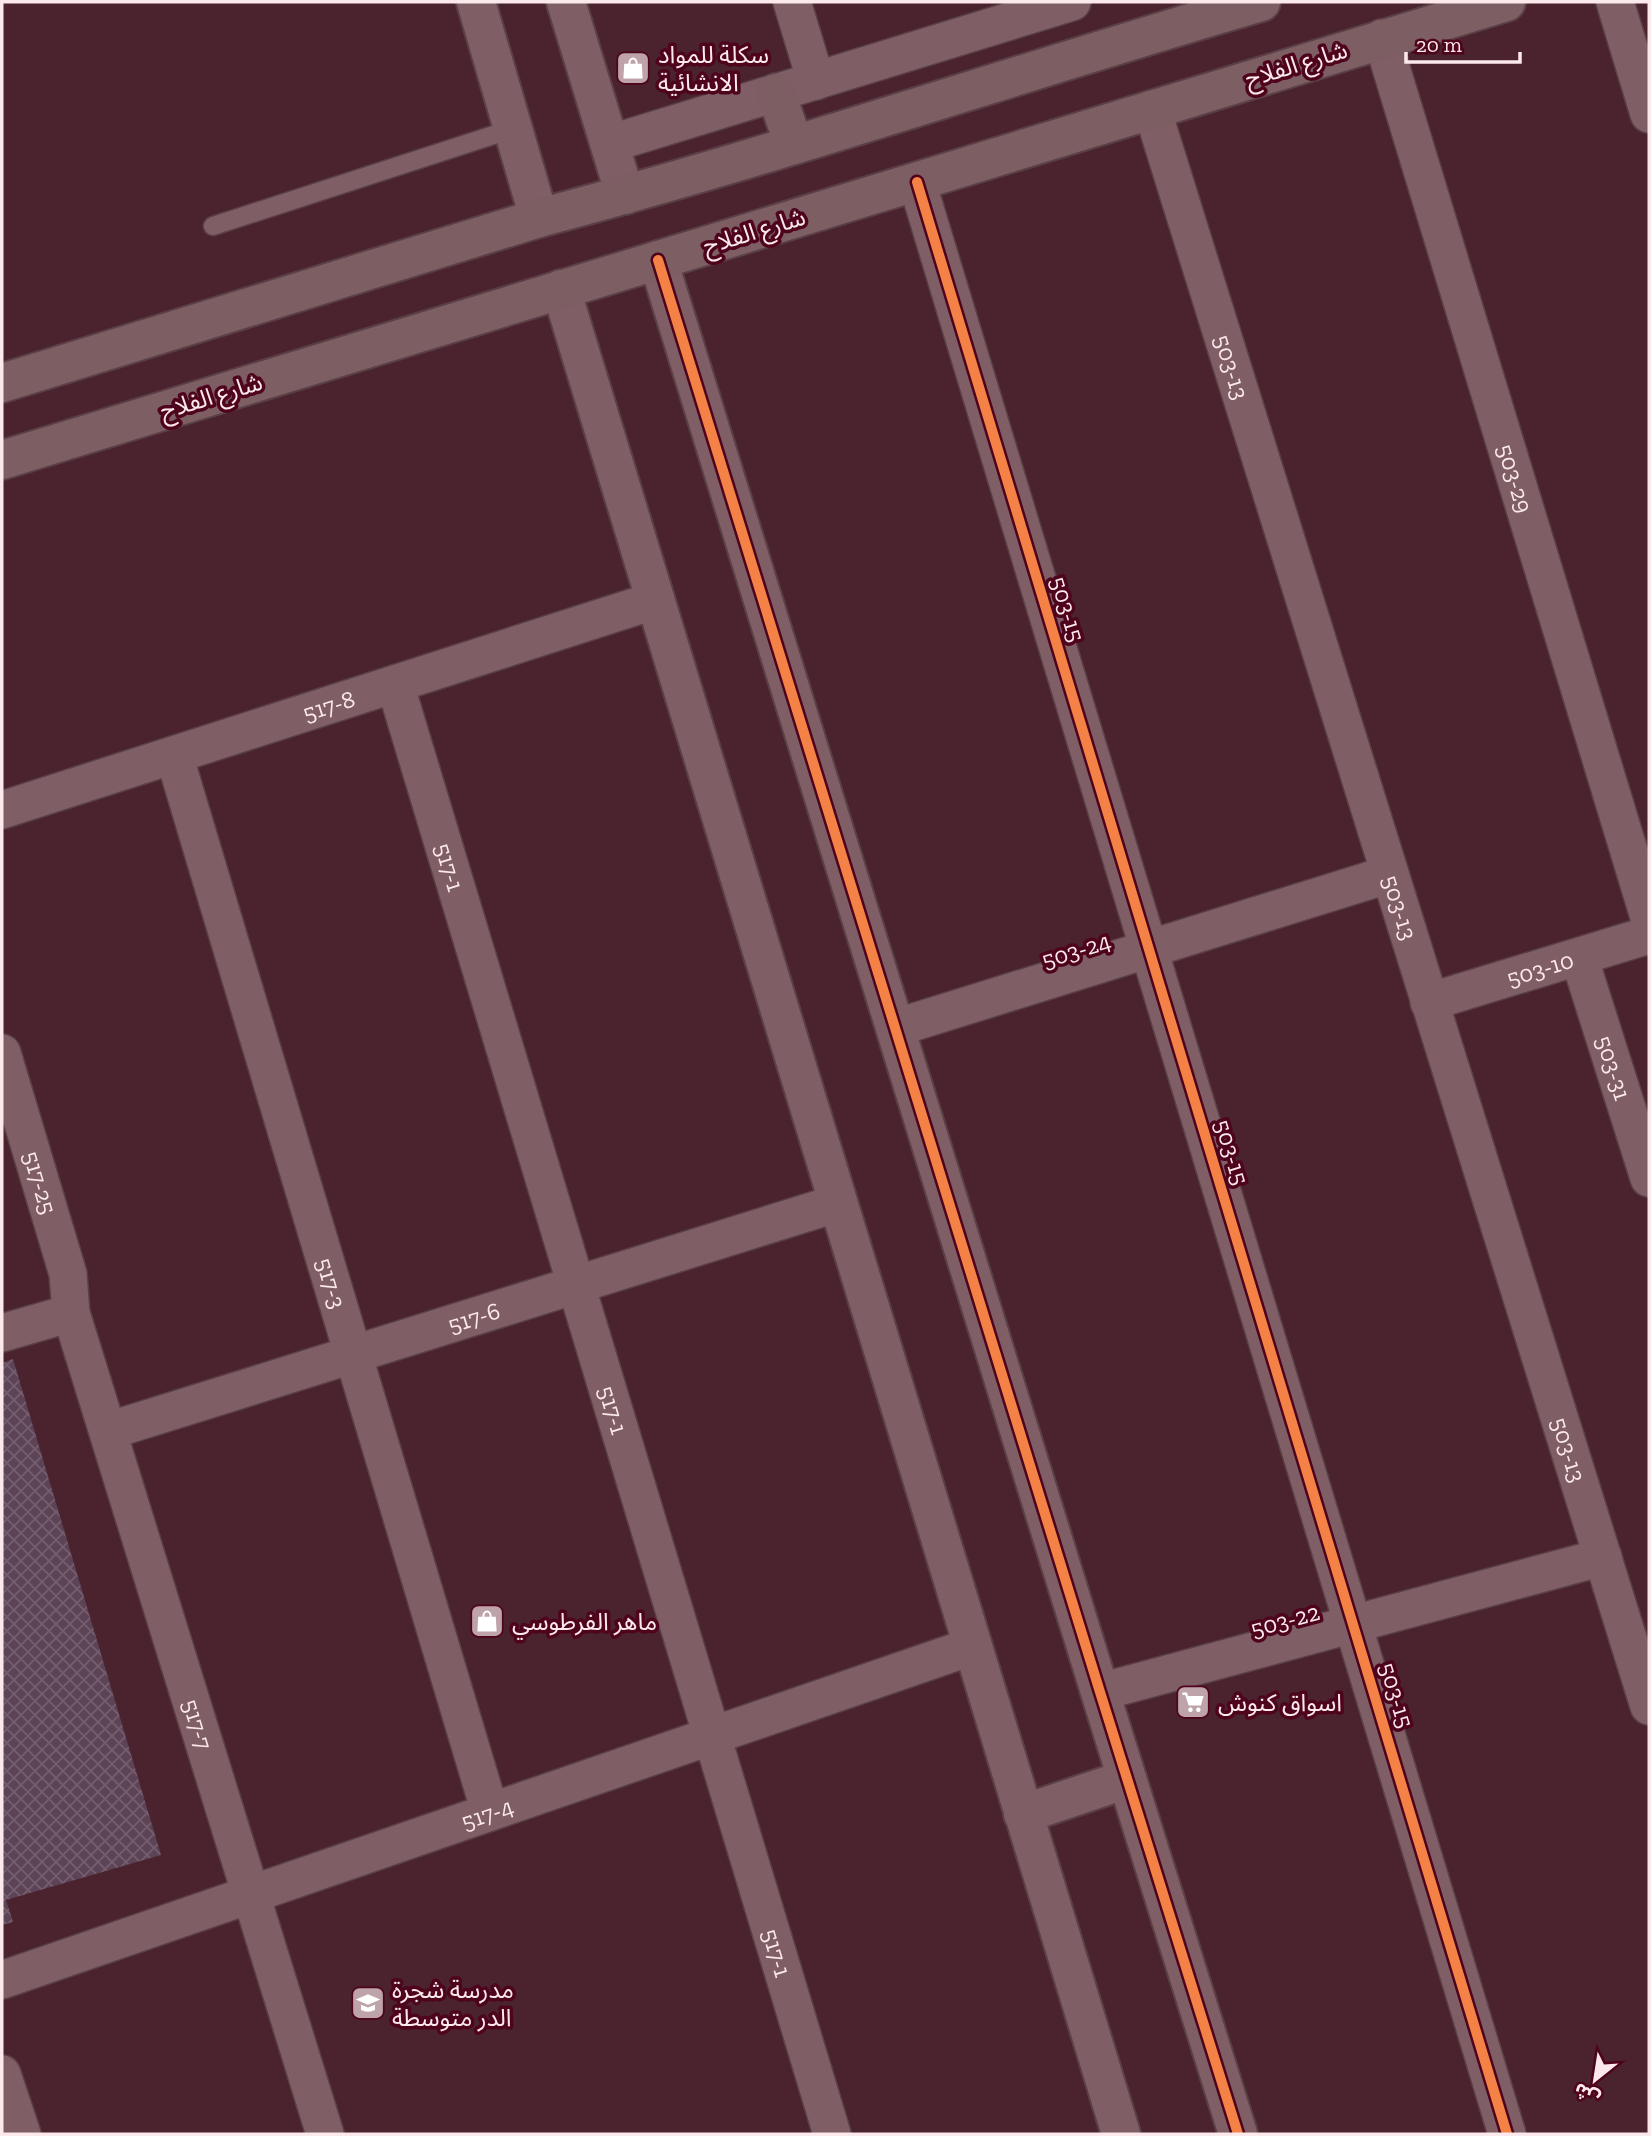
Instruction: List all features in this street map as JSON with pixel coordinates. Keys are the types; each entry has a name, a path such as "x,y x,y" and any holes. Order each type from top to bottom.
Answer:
{"main road":[{"path":"2,383 539,218 794,145 1261,2"},
{"name":"شارع الفلاح","path":"2,460 1506,2"},
{"path":"776,93 794,145"}],"street":[{"path":"476,2 539,218"},
{"path":"566,2 625,195"},
{"path":"792,2 816,81"},
{"path":"609,144 816,81 981,15 1072,2"},
{"path":"1615,2 1649,114"},
{"name":"503-29","path":"1382,38 1649,918"},
{"name":"503-13","path":"1152,109 1649,1706"},
{"name":"503-15","path":"917,182 1507,2134"},
{"path":"658,260 1238,2134"},
{"path":"561,289 1121,2134"},
{"name":"517-8","path":"2,810 656,600"},
{"name":"517-1","path":"395,684 832,2134"},
{"name":"517-3","path":"174,755 490,1812"},
{"name":"503-24","path":"895,1028 1390,874"},
{"name":"503-10","path":"1429,1002 1649,935"},
{"name":"503-31","path":"1579,957 1649,1178"},
{"name":"517-25","path":"2,1053 68,1274 71,1312"},
{"name":"517-6","path":"108,1431 838,1203"},
{"path":"2,1333 71,1312"},
{"name":"517-7","path":"71,1312 325,2134"},
{"name":"503-22","path":"1100,1692 1603,1557"},
{"name":"517-4","path":"2,1980 972,1646"},
{"path":"1023,1814 1127,1779"},
{"path":"2,2074 22,2134"}],"lane":[{"path":"212,226 512,129"}],"building":[{"path":"13,1359 161,1855 6,1900 13,1922 2,1925 2,1363"}],"cycle path":[{"path":"917,182 1507,2134"},
{"path":"658,260 1238,2134"}],"place":[{"name":"سكلة للمواد الانشائية","path":"633,68"},
{"name":"ماهر الفرطوسي","path":"487,1621"},
{"name":"اسواق كنوش","path":"1193,1702"},
{"name":"مدرسة شجرة الدر متوسطة","path":"368,2003"}]}
